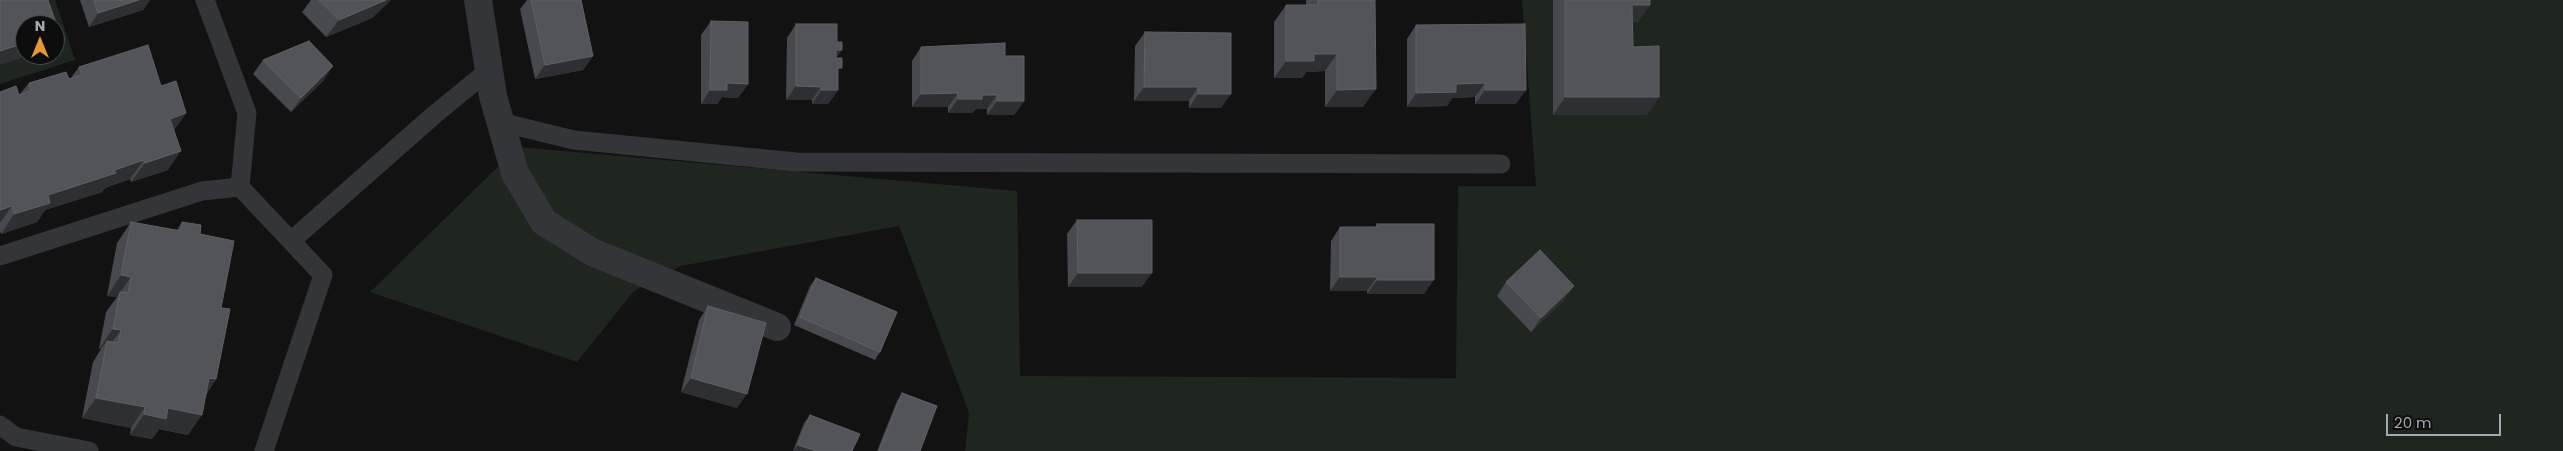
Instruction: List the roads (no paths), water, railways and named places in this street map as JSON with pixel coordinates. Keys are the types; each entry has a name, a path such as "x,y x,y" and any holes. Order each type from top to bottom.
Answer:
{"street":[{"path":"478,0 492,96 515,173 544,222 592,252 777,327"}],"lane":[{"path":"205,0 247,113 240,187 323,275 264,451"},
{"path":"291,241 434,115 489,70"},
{"path":"500,122 574,140 796,162 1501,164"},
{"path":"0,256 202,191 240,187"},
{"path":"0,425 16,437 89,451"}]}
